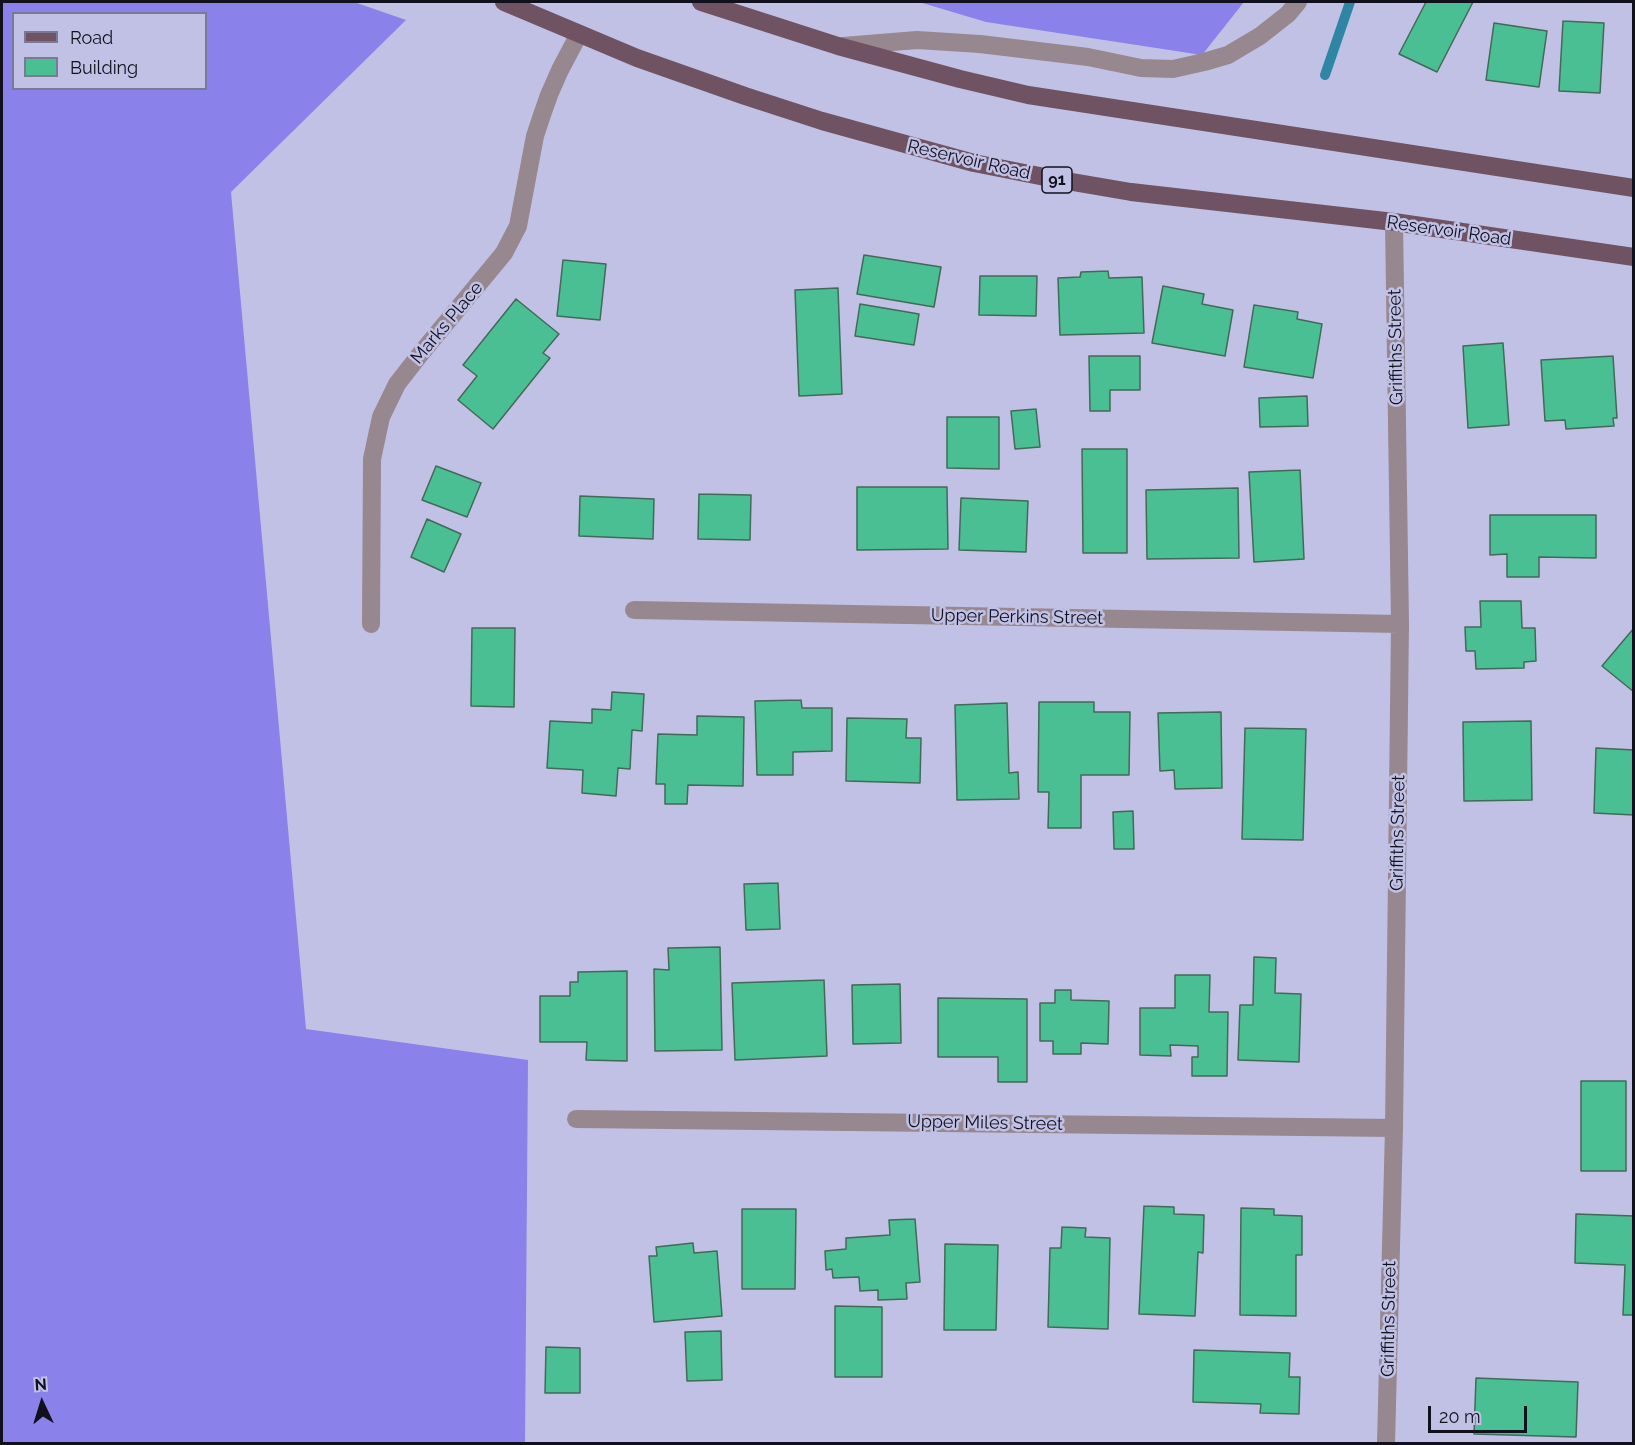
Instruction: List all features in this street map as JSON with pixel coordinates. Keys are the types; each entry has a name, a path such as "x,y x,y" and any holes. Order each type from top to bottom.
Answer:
{"main road":[{"name":"Reservoir Road","path":"504,2 691,77 811,118 974,163 1131,192 1394,222 1634,257"},
{"path":"701,2 838,46 1028,95 1634,188"}],"street":[{"path":"838,46 917,40 980,44 1088,57 1141,68 1173,69 1228,55 1260,36 1288,14 1298,2"},
{"name":"Marks Place","path":"370,624 372,459 381,417 398,384 504,253 518,226 535,136 549,94 579,34"},
{"name":"Griffiths Street","path":"1386,1443 1394,1128 1400,624 1394,222"},
{"name":"Upper Perkins Street","path":"634,610 1400,624"},
{"name":"Upper Miles Street","path":"576,1119 1394,1128"}],"shaded area":[{"path":"2,2 354,2 406,20 231,192 306,1029 528,1060 525,1443 2,1443"},
{"path":"919,2 1244,2 1202,55 986,22"}],"building":[{"path":"1426,2 1473,2 1437,72 1399,54"},
{"path":"1563,21 1604,23 1600,93 1559,91"},
{"path":"1494,23 1547,31 1539,87 1486,80"},
{"path":"864,255 941,267 934,307 857,294"},
{"path":"563,260 606,264 600,320 557,316"},
{"path":"1108,271 1109,278 1142,277 1144,333 1060,335 1058,278 1080,277 1081,272"},
{"path":"980,276 1037,276 1036,316 979,315"},
{"path":"1163,286 1204,294 1202,304 1233,310 1225,356 1152,343"},
{"path":"838,288 842,394 799,396 795,290"},
{"path":"516,299 559,334 543,353 550,358 493,429 458,400 477,376 463,365"},
{"path":"860,304 919,314 914,345 855,336"},
{"path":"1254,305 1298,312 1297,319 1322,324 1313,378 1244,367"},
{"path":"1503,343 1509,425 1468,428 1463,346"},
{"path":"1089,356 1140,356 1140,390 1110,390 1110,411 1090,411"},
{"path":"1613,356 1617,418 1613,418 1614,426 1566,429 1565,420 1545,421 1541,360"},
{"path":"1307,396 1308,426 1260,427 1259,398"},
{"path":"1036,409 1040,447 1015,449 1011,411"},
{"path":"947,417 999,417 999,469 947,468"},
{"path":"1082,449 1127,449 1127,553 1083,553"},
{"path":"436,466 481,483 467,517 422,500"},
{"path":"1300,470 1304,559 1254,562 1249,472"},
{"path":"857,487 947,487 948,549 857,550"},
{"path":"1238,488 1239,558 1147,559 1146,490"},
{"path":"699,494 751,495 750,540 698,539"},
{"path":"580,496 654,499 653,539 579,536"},
{"path":"961,498 1028,501 1026,552 959,550"},
{"path":"1490,515 1596,515 1596,558 1539,557 1539,577 1507,577 1507,554 1490,555"},
{"path":"427,519 461,534 444,572 411,557"},
{"path":"1480,601 1521,601 1522,628 1535,628 1536,661 1524,662 1524,668 1476,669 1475,651 1466,651 1465,627 1481,627"},
{"path":"472,628 515,628 514,707 471,706"},
{"path":"1634,628 1634,692 1602,666"},
{"path":"612,692 644,694 642,731 632,730 630,769 618,768 616,796 582,793 583,770 547,768 550,721 592,723 592,709 611,710"},
{"path":"801,700 802,708 832,708 832,751 793,752 793,775 757,775 755,701"},
{"path":"1039,702 1094,702 1094,712 1130,712 1129,775 1081,775 1081,828 1048,828 1049,792 1038,792"},
{"path":"1007,703 1009,773 1018,772 1019,799 957,800 955,705"},
{"path":"1221,712 1222,788 1175,789 1174,770 1160,771 1158,713"},
{"path":"697,716 744,717 743,786 688,785 687,804 665,804 665,784 656,784 658,734 697,735"},
{"path":"847,718 907,719 906,738 921,738 920,783 846,781"},
{"path":"1531,721 1532,800 1464,801 1463,722"},
{"path":"1245,728 1306,729 1303,840 1242,839"},
{"path":"1596,748 1634,750 1634,815 1594,813"},
{"path":"1133,811 1134,849 1114,849 1113,812"},
{"path":"778,883 780,929 746,930 744,884"},
{"path":"720,947 722,1050 655,1051 654,969 669,970 668,948"},
{"path":"1254,957 1276,958 1275,993 1301,994 1299,1062 1238,1060 1240,1005 1253,1005"},
{"path":"627,971 627,1061 586,1060 587,1042 540,1042 540,996 570,996 570,982 578,982 578,972"},
{"path":"1175,975 1210,975 1209,1012 1228,1012 1227,1076 1192,1076 1192,1057 1198,1057 1198,1046 1170,1045 1171,1056 1140,1055 1140,1008 1175,1008"},
{"path":"824,980 827,1056 735,1060 732,983"},
{"path":"900,984 901,1043 853,1044 852,985"},
{"path":"1055,990 1071,990 1071,1000 1109,1001 1108,1044 1081,1043 1081,1054 1053,1054 1053,1041 1040,1041 1040,1003 1055,1003"},
{"path":"938,998 1027,999 1027,1082 998,1082 998,1057 938,1057"},
{"path":"1581,1081 1626,1081 1626,1171 1581,1171"},
{"path":"1144,1206 1174,1207 1174,1214 1204,1215 1203,1253 1198,1252 1195,1316 1139,1314"},
{"path":"1241,1208 1274,1209 1274,1215 1302,1216 1302,1255 1296,1255 1296,1316 1240,1315"},
{"path":"742,1209 796,1209 795,1289 742,1289"},
{"path":"1576,1214 1634,1216 1634,1315 1623,1315 1625,1265 1575,1263"},
{"path":"915,1219 920,1282 906,1283 907,1299 878,1300 878,1290 860,1291 859,1277 833,1278 832,1269 826,1270 825,1251 846,1249 846,1238 890,1235 889,1220"},
{"path":"1062,1227 1086,1228 1085,1237 1110,1238 1108,1329 1048,1327 1050,1248 1061,1248"},
{"path":"693,1243 694,1253 717,1251 722,1316 654,1322 649,1256 657,1256 656,1247"},
{"path":"945,1244 998,1245 996,1330 944,1330"},
{"path":"835,1306 882,1307 882,1377 835,1377"},
{"path":"721,1331 722,1380 687,1381 685,1332"},
{"path":"546,1347 580,1348 580,1393 545,1393"},
{"path":"1194,1350 1290,1353 1289,1377 1300,1377 1299,1414 1260,1413 1261,1404 1193,1402"},
{"path":"1476,1378 1578,1382 1576,1437 1474,1434"}],"waterway":[{"path":"1325,75 1350,2"}]}
